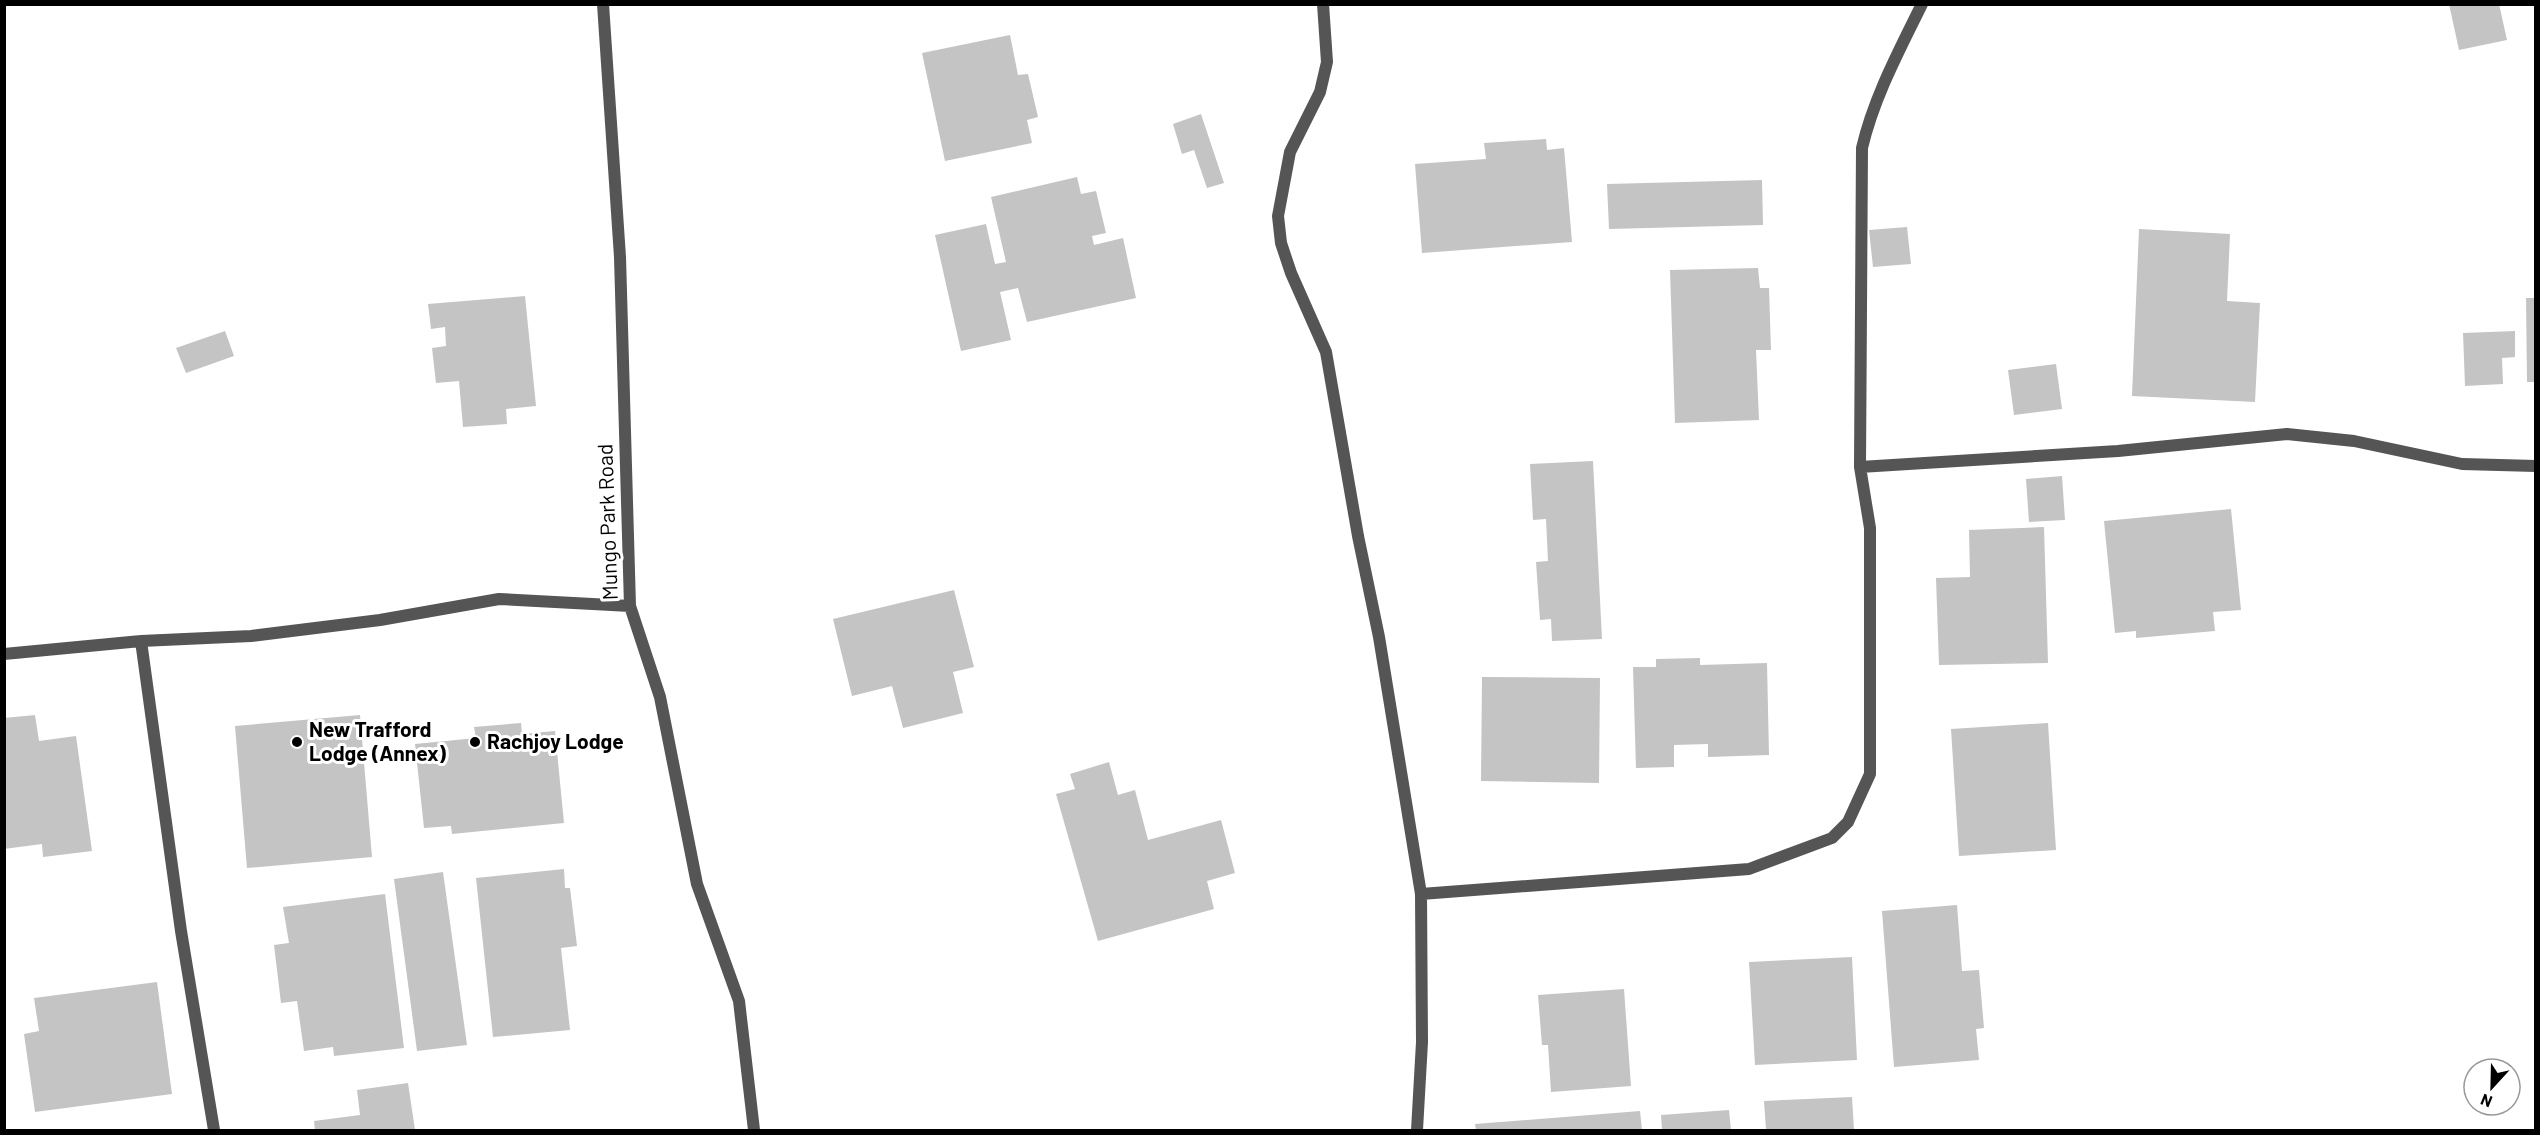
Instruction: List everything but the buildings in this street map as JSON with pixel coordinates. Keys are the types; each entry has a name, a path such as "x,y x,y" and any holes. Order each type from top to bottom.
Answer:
{"street":[{"name":"Mungo Park Road","path":"603,4 620,257 630,606 660,697 697,884 739,1001 754,1131"},
{"path":"1323,4 1327,62 1320,92 1290,152 1278,216 1281,243 1326,352 1358,536 1379,637 1421,894 1422,1042 1417,1131"},
{"path":"1421,894 1749,869 1798,853 1832,838 1859,802 1870,774 1870,528 1860,467 1862,148 1886,77 1922,4"},
{"path":"1860,467 2118,451 2287,434 2354,441 2462,464 2535,466"},
{"path":"4,654 141,641 251,636 380,620 499,599 630,606"},
{"path":"141,641 183,943 214,1131"}],"place":[{"name":"New Trafford Lodge (Annex)","path":"297,742"},
{"name":"Rachjoy Lodge","path":"475,742"}]}
